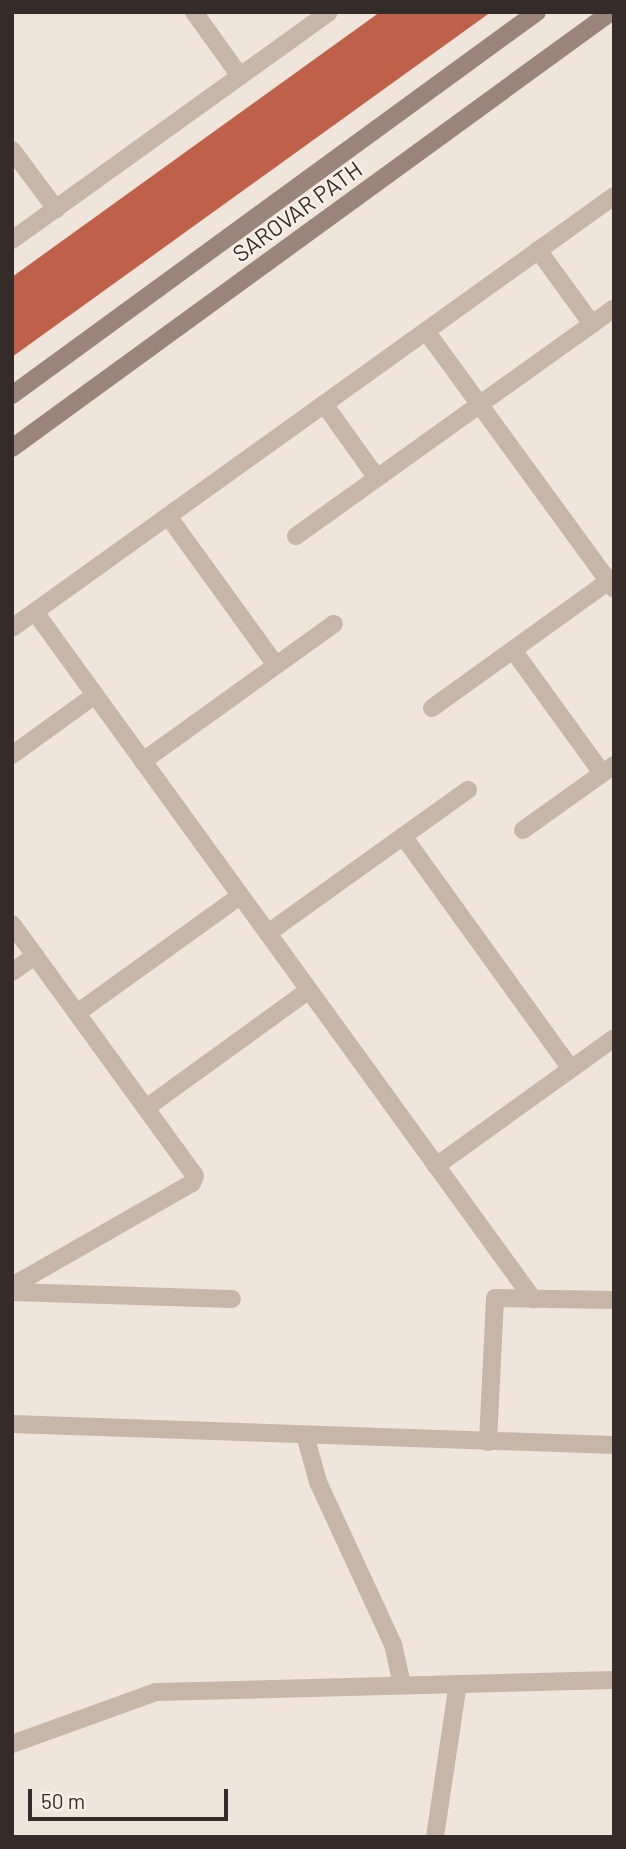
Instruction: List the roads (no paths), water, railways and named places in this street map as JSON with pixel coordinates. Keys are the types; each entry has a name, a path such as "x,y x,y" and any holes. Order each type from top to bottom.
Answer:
{"main road":[{"name":"SAROVAR PATH","path":"12,395 537,12"},
{"name":"SAROVAR PATH","path":"12,448 611,12"}],"street":[{"path":"194,12 240,76"},
{"path":"12,240 329,12"},
{"path":"12,150 56,209"},
{"path":"12,628 614,196"},
{"path":"538,250 592,324"},
{"path":"296,536 614,308"},
{"path":"426,331 612,583 432,708"},
{"path":"324,404 377,478"},
{"path":"167,516 276,665"},
{"path":"35,612 533,1299"},
{"path":"143,761 334,624"},
{"path":"513,650 608,769 523,830"},
{"path":"12,755 95,695"},
{"path":"268,933 468,790"},
{"path":"403,836 571,1069"},
{"path":"77,1013 240,896"},
{"path":"12,924 190,1168 192,1183 12,1286"},
{"path":"12,972 35,956"},
{"path":"146,1108 309,990"},
{"path":"436,1166 614,1038"},
{"path":"12,1292 232,1299"},
{"path":"488,1442 495,1298 614,1300"},
{"path":"12,1424 614,1445"},
{"path":"305,1435 318,1482 393,1644 402,1685"},
{"path":"12,1744 156,1692 614,1680"},
{"path":"435,1837 458,1684"}]}
